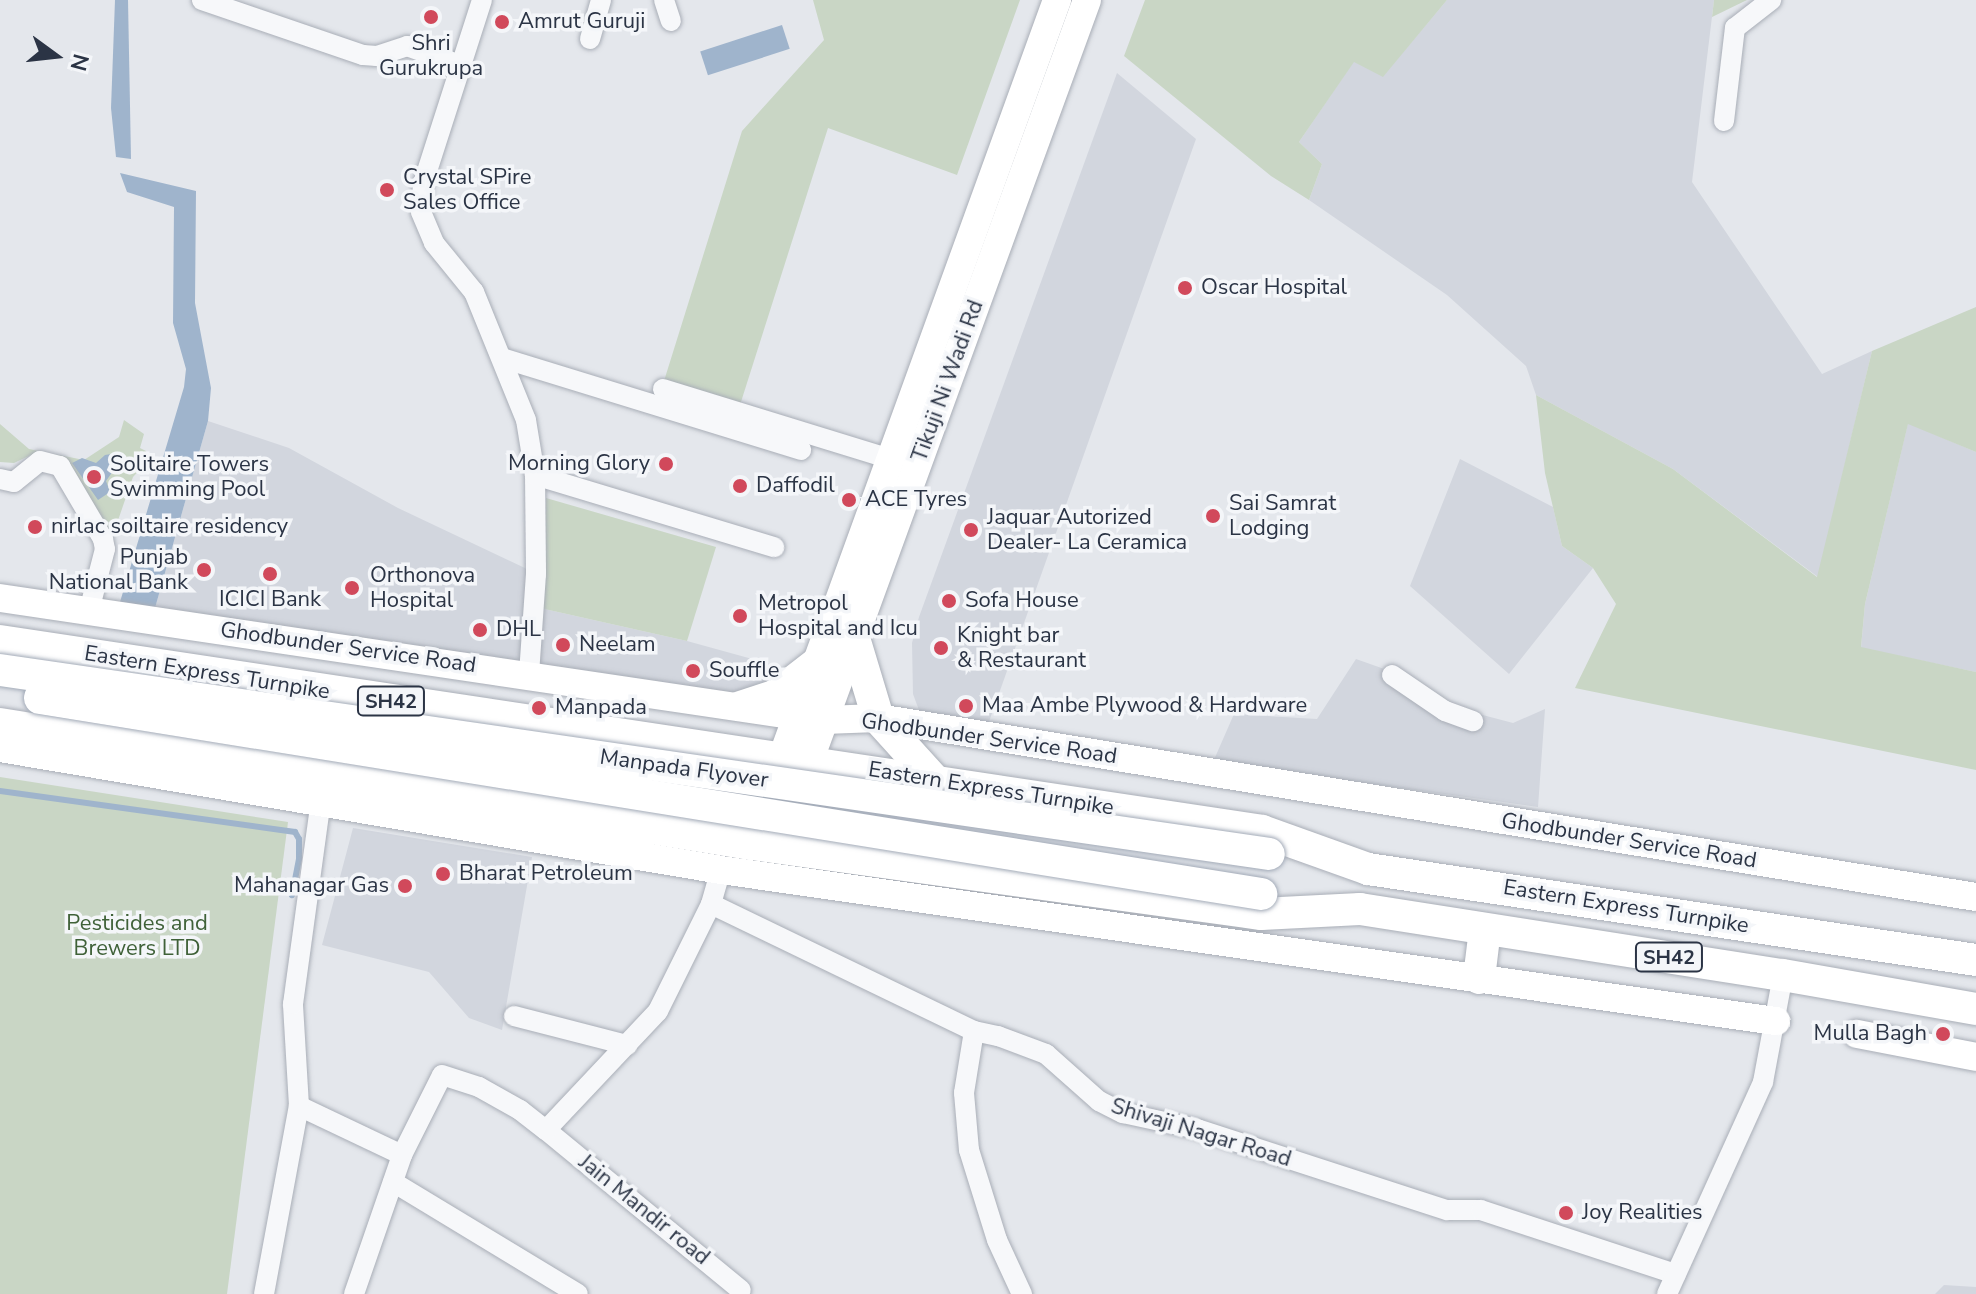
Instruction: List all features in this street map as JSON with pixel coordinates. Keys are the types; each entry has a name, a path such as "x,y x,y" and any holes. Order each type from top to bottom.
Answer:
{"main road":[{"path":"854,638 878,718 934,780"},
{"name":"Eastern Express Turnpike","path":"0,641 1262,831 1368,869 1976,959"},
{"name":"Manpada Flyover","path":"0,670 1368,869"},
{"name":"Manpada Flyover","path":"0,691 1360,909"},
{"path":"520,808 533,723"},
{"name":"Eastern Express Turnpike","path":"0,724 51,744 1261,914 1360,909 1783,975 1976,1009"},
{"path":"1479,978 1485,929"}],"street":[{"path":"202,0 363,55 377,56 407,46 460,65"},
{"path":"482,0 423,184 421,212 434,243 474,292 526,420 535,475 536,574 527,665"},
{"path":"590,39 601,0"},
{"path":"664,0 671,21"},
{"name":"Tikuji Ni Wadi Rd","path":"810,718 817,660 1057,0"},
{"name":"Tikuji Ni Wadi Rd","path":"764,845 810,718 854,638 1087,0"},
{"path":"1724,121 1735,28 1771,0"},
{"path":"502,358 801,450"},
{"path":"663,389 890,459"},
{"path":"0,479 14,482 40,461 60,466 103,539 105,549 89,611"},
{"path":"535,475 774,547"},
{"name":"Ghodbunder Service Road","path":"0,598 527,665 810,718 878,718 1976,897"},
{"path":"739,705 790,684 817,660"},
{"path":"1392,675 1445,711 1473,721"},
{"path":"0,748 51,744 321,800 721,870 1776,1021"},
{"path":"264,1294 299,1106 293,1004 321,800"},
{"path":"546,1130 658,1011 711,904 721,870"},
{"name":"Shivaji Nagar Road","path":"711,904 974,1031 998,1036 1046,1054 1099,1101 1123,1113 1197,1129 1447,1210 1481,1210 1676,1274"},
{"path":"1667,1294 1763,1082 1783,975"},
{"path":"514,1016 627,1045"},
{"path":"974,1031 964,1093 969,1150 997,1240 1022,1294"},
{"path":"1857,1034 1976,1057"},
{"name":"Jain Mandir road","path":"402,1155 442,1075 479,1087 520,1110 546,1130 741,1290"},
{"path":"299,1106 402,1155 354,1294"},
{"path":"393,1182 578,1294"}],"shaded area":[{"path":"1447,0 1714,0 1692,182 1822,374 1872,351 1818,577 1673,469 1536,395 1526,366 1447,295 1309,200 1322,164 1299,142 1354,61 1383,76"},
{"path":"1117,73 1196,139 986,730 923,721 913,694 912,643 919,617"},
{"path":"208,421 289,448 398,508 527,569 522,666 155,608"},
{"path":"1908,423 1976,452 1976,672 1861,648 1865,604"},
{"path":"1460,459 1553,507 1562,546 1593,568 1509,674 1410,586"},
{"path":"540,608 687,641 799,672 740,702 532,670"},
{"path":"1356,659 1404,676 1460,709 1513,723 1545,709 1538,807 1213,762 1234,714 1317,719"},
{"path":"353,828 532,857 502,1030 469,1018 429,972 322,945"},
{"path":"1944,1285 1976,1287 1976,1294 1935,1294"}],"green space":[{"path":"813,0 1020,0 957,175 828,128 740,405 664,381 742,131 824,40"},
{"path":"1145,0 1447,0 1383,77 1354,62 1299,142 1322,164 1309,200 1271,176 1124,56"},
{"path":"1714,0 1747,0 1712,17"},
{"path":"1976,307 1976,452 1908,424 1865,604 1861,647 1976,672 1976,770 1575,688 1616,604 1593,568 1562,546 1545,473 1536,395 1673,469 1817,577 1872,351"},
{"path":"124,420 144,434 140,448 146,451 144,465 133,477 115,529 102,527 56,459 31,455 14,463 0,462 0,424 29,449 84,460 119,437"},
{"path":"546,498 716,547 687,641 540,608"},
{"name":"Pesticides and Brewers LTD","path":"0,777 288,822 227,1294 0,1294"}],"water":[{"path":"115,0 128,0 131,159 116,157 111,108"},
{"path":"782,25 790,49 708,75 700,52"},
{"path":"120,173 196,191 195,303 211,388 208,421 155,608 120,602 184,387 186,369 173,323 174,207 127,192"},
{"name":"Solitaire Towers Swimming Pool","path":"117,453 118,464 106,481 110,492 98,500 72,463 82,458 96,463 105,455"}],"waterway":[{"path":"0,791 295,832 299,839 299,859 292,895"}],"place":[{"name":"Shri Gurukrupa","path":"431,17"},
{"name":"Amrut Guruji","path":"502,22"},
{"name":"Crystal SPire Sales Office","path":"387,190"},
{"name":"Oscar Hospital","path":"1185,288"},
{"name":"Morning Glory","path":"666,464"},
{"name":"Solitaire Towers Swimming Pool","path":"94,477"},
{"name":"Daffodil","path":"740,486"},
{"name":"ACE Tyres","path":"849,500"},
{"name":"Sai Samrat Lodging","path":"1213,516"},
{"name":"nirlac soiltaire residency","path":"35,527"},
{"name":"Jaquar Autorized Dealer- La Ceramica","path":"971,530"},
{"name":"Punjab National Bank","path":"204,570"},
{"name":"ICICI Bank","path":"270,574"},
{"name":"Orthonova Hospital","path":"352,588"},
{"name":"Sofa House","path":"949,601"},
{"name":"Metropol Hospital and Icu","path":"740,616"},
{"name":"DHL","path":"480,630"},
{"name":"Neelam","path":"563,645"},
{"name":"Knight bar & Restaurant","path":"941,648"},
{"name":"Souffle","path":"693,671"},
{"name":"Maa Ambe Plywood & Hardware","path":"966,706"},
{"name":"Manpada","path":"539,708"},
{"name":"Bharat Petroleum","path":"443,874"},
{"name":"Mahanagar Gas","path":"405,886"},
{"name":"Mulla Bagh","path":"1943,1034"},
{"name":"Joy Realities","path":"1566,1213"}]}
